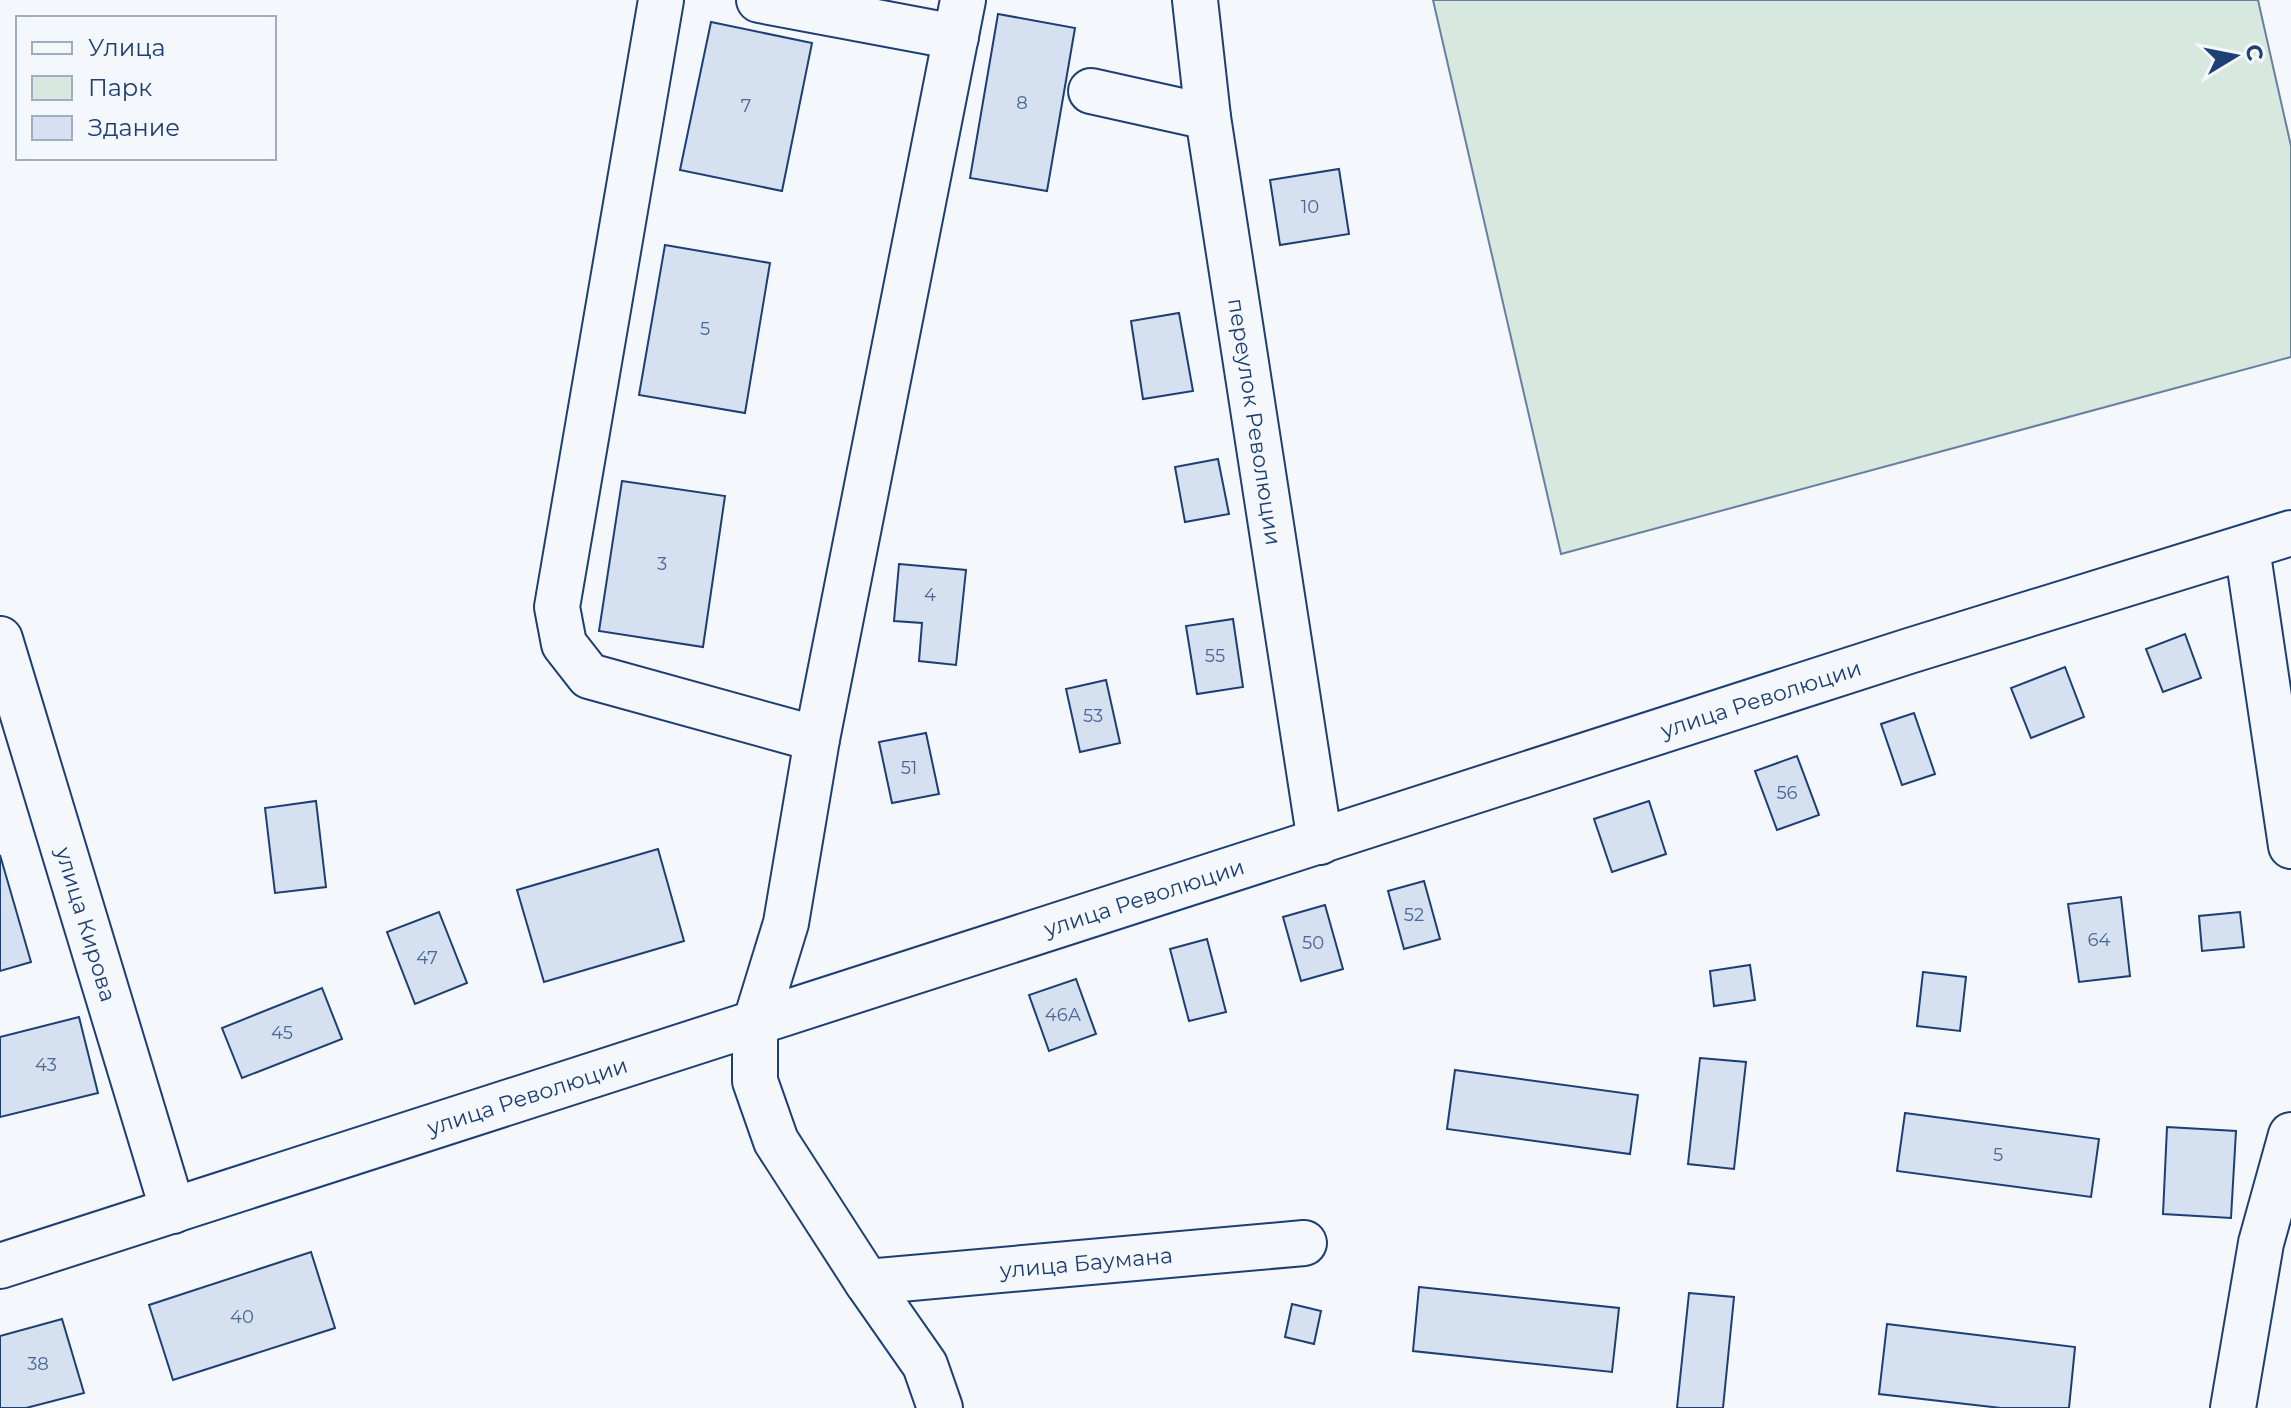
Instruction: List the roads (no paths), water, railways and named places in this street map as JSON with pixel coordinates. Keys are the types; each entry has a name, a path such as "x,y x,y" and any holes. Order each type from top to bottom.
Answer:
{"street":[{"path":"661,0 557,607 564,644 589,676 817,739"},
{"path":"759,0 960,19 817,739 786,923 755,1024 755,1081 776,1141 925,1365 940,1408"},
{"name":"переулок Революции","path":"1195,0 1208,117 1320,842"},
{"path":"1091,91 1208,117"},
{"name":"улица Революции","path":"0,1266 1909,651 2291,533"},
{"path":"2247,548 2291,846"},
{"name":"улица Кирова","path":"0,639 173,1211"},
{"path":"2233,1408 2276,1244 2291,1135"},
{"name":"улица Баумана","path":"867,1282 1304,1243"}]}
